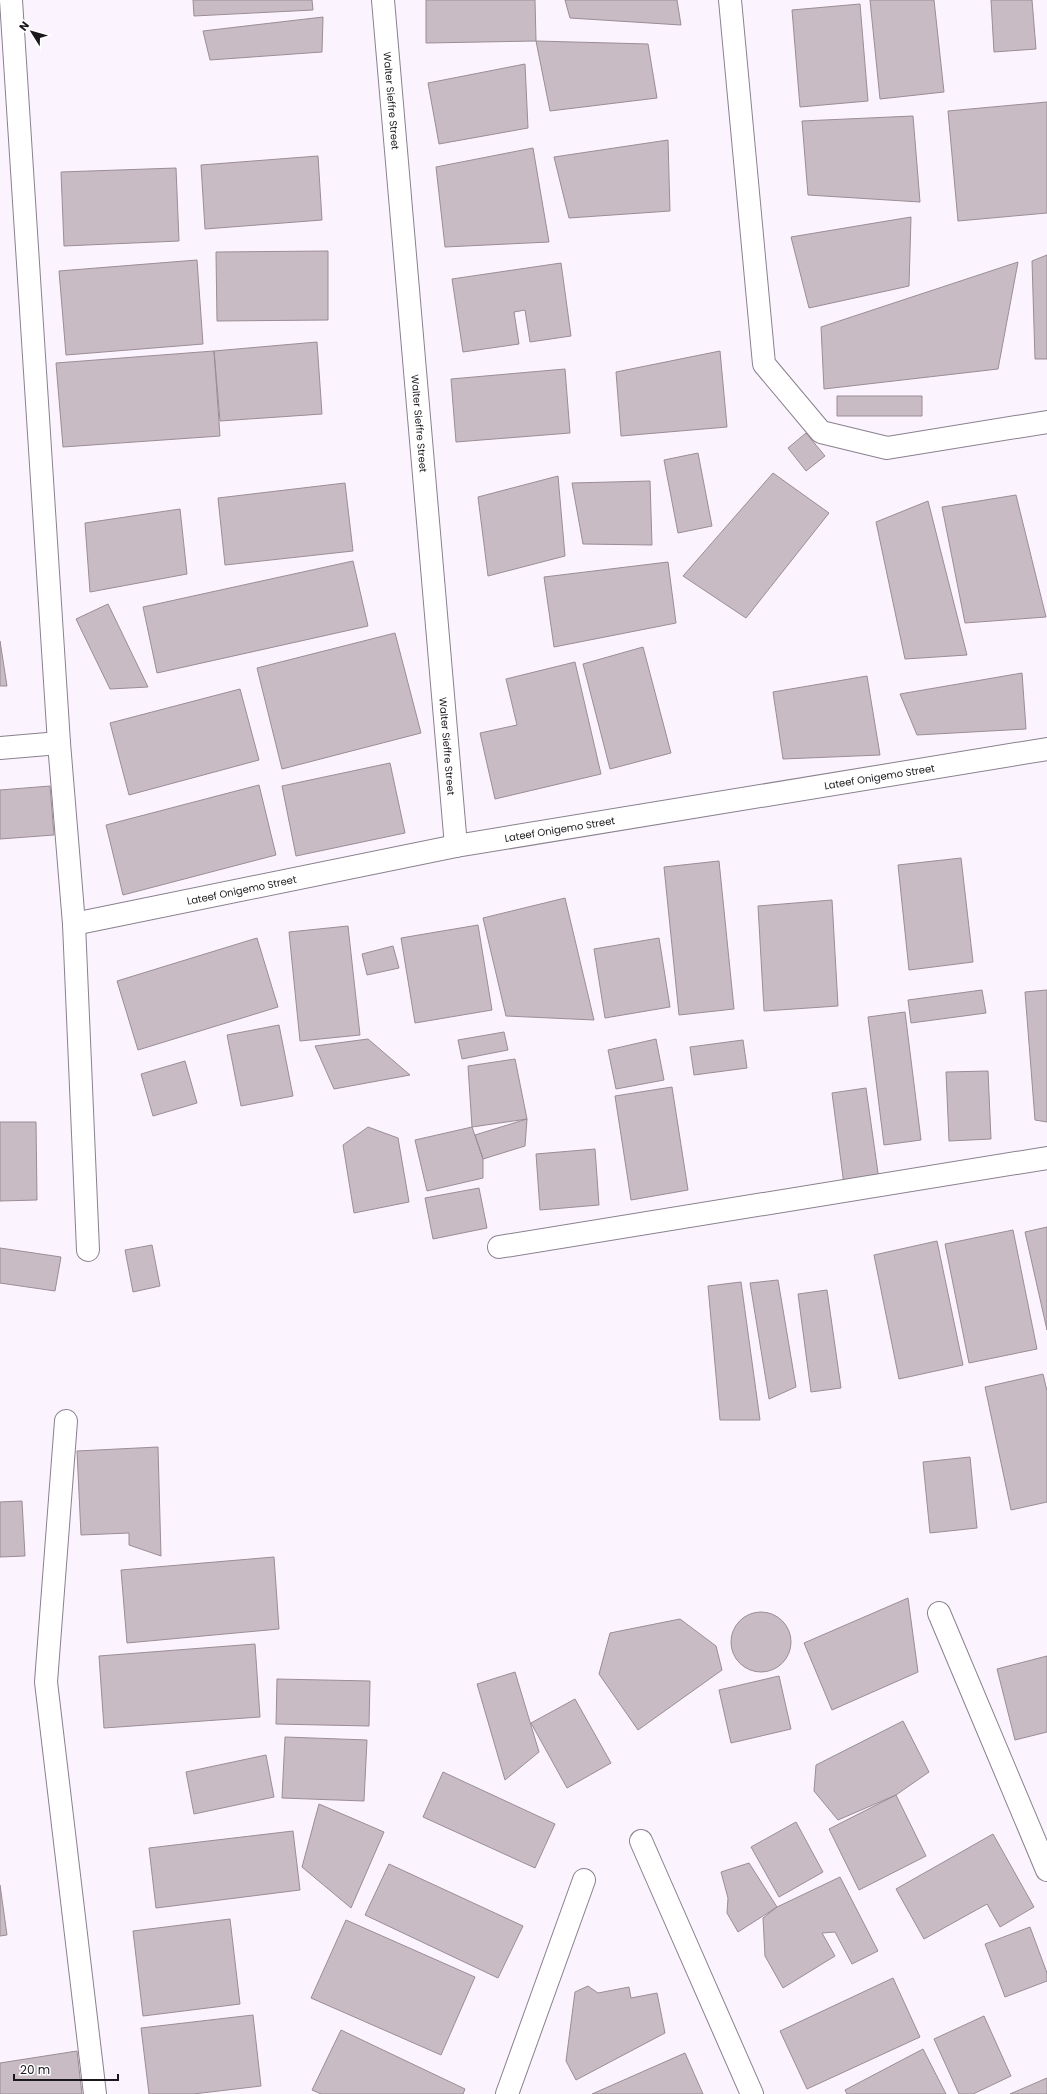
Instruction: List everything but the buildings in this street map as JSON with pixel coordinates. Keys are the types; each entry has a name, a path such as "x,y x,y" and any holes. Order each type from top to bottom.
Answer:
{"street":[{"path":"12,0 8,74 74,924 88,1250"},
{"name":"Walter Sieffre Street","path":"383,0 456,846"},
{"path":"730,0 764,364 821,432 887,448 1047,422"},
{"path":"0,748 59,743"},
{"name":"Lateef Onigemo Street","path":"74,924 456,846 1047,749"},
{"path":"499,1247 1047,1158"},
{"path":"66,1421 46,1682 95,2094"},
{"path":"939,1613 1047,1870"},
{"path":"641,1842 752,2094"},
{"path":"507,2094 584,1880"}]}
